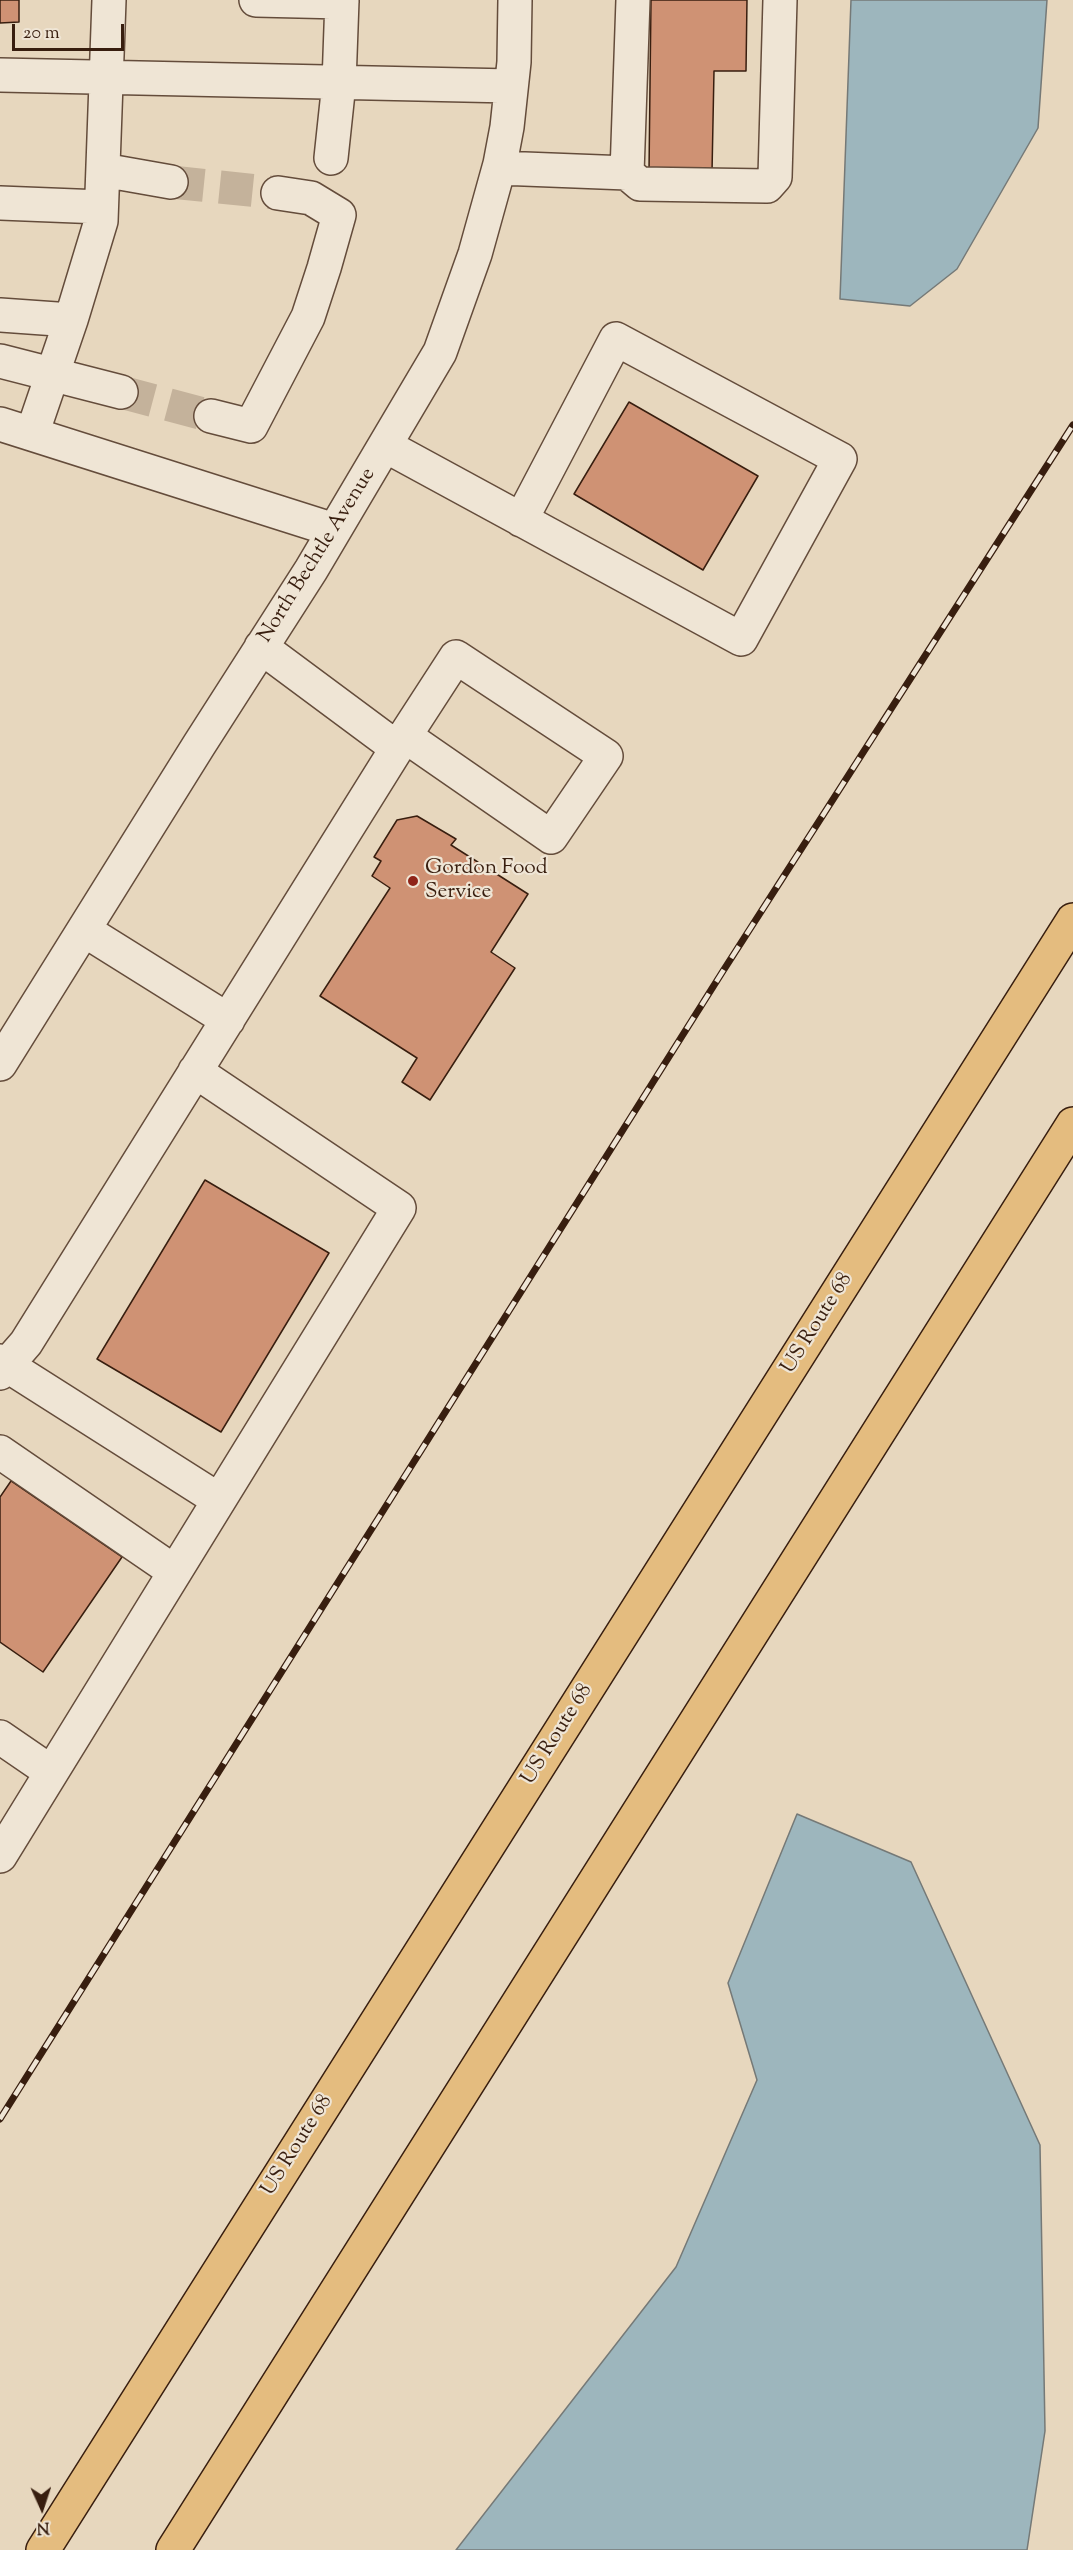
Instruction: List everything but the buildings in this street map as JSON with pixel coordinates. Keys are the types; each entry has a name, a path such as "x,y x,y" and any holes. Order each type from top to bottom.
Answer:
{"highway":[{"name":"US Route 68","path":"43,2550 1073,920"},
{"path":"172,2550 1073,1124"}],"street":[{"path":"32,434 101,221 109,0"},
{"path":"256,0 342,1 339,83 331,158"},
{"name":"North Bechtle Avenue","path":"0,1064 386,446 440,352 475,254 499,168 507,127 511,86 515,0"},
{"path":"627,173 633,0"},
{"path":"499,168 627,173 640,184 766,186 775,177 780,0"},
{"path":"0,75 511,86"},
{"path":"103,170 171,182"},
{"path":"211,416 251,426 308,317 324,268 339,215 311,198 278,193"},
{"path":"0,203 101,207"},
{"path":"0,315 70,320"},
{"path":"386,446 521,520 741,639 840,459 616,339 521,520"},
{"path":"0,361 121,392"},
{"path":"0,424 334,530"},
{"path":"219,1500 2,1366 26,1343 401,742 456,657 606,756 551,837 401,742 261,647"},
{"path":"84,930 228,1020"},
{"path":"0,1856 399,1208 195,1071"},
{"path":"0,1452 175,1572"},
{"path":"0,1737 51,1772"}],"water":[{"path":"851,0 1047,0 1038,128 957,269 910,306 840,299"},
{"path":"797,1814 911,1862 1040,2145 1045,2431 1027,2550 456,2550 676,2267 757,2080 728,1983"}],"tunnel":[{"path":"171,182 278,193"},
{"path":"121,392 211,416"}],"railway":[{"path":"0,2119 723,971 1073,425"}],"place":[{"name":"Gordon Food Service","path":"413,881"}]}
